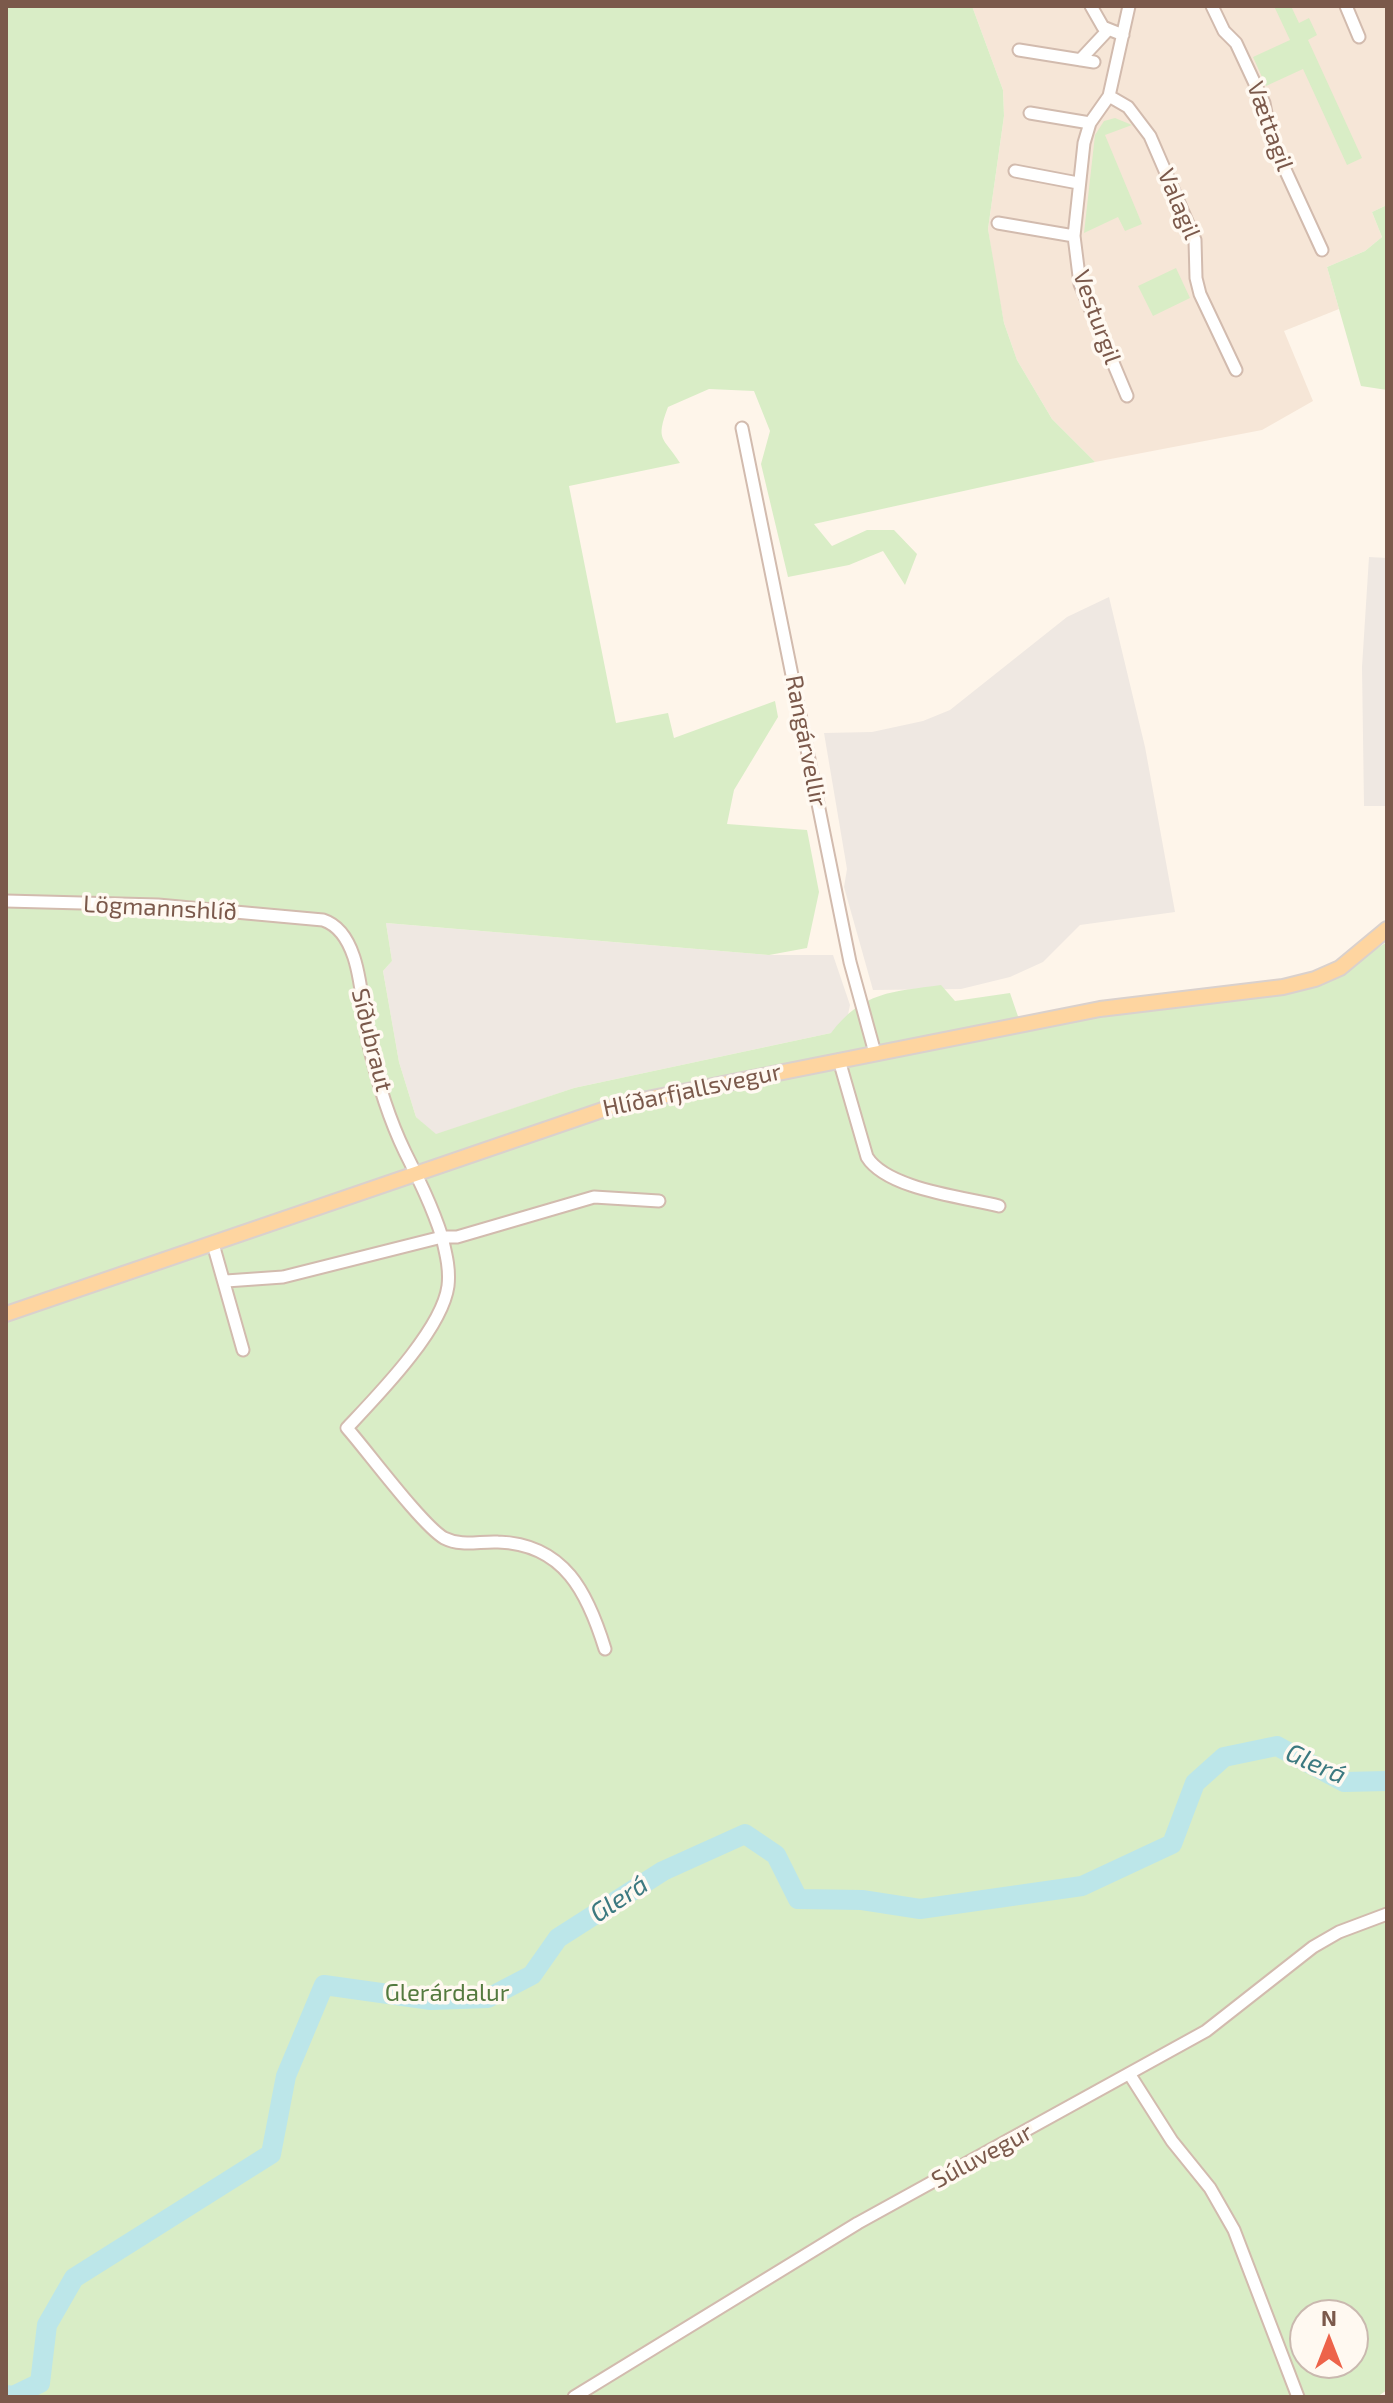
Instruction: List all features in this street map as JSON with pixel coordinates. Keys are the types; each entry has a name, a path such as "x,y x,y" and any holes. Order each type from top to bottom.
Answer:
{"main road":[{"name":"Hlíðarfjallsvegur","path":"6,1314 420,1175 617,1105 1100,1009 1304,982 1340,968 1387,929"}],"street":[{"path":"1091,6 1097,20 1108,30 1123,35"},
{"name":"Vesturgil","path":"1127,396 1080,284 1074,236 1078,183 1090,123 1109,96 1129,6"},
{"name":"Vættagil","path":"1212,6 1224,31 1236,43 1264,103 1271,139 1322,250"},
{"path":"1346,6 1359,37"},
{"path":"1080,60 1108,30"},
{"path":"1019,50 1094,62"},
{"name":"Valagil","path":"1109,96 1128,107 1150,136 1195,240 1196,278 1200,294 1236,370"},
{"path":"1030,113 1090,123"},
{"path":"1015,171 1078,183"},
{"name":"Vesturgil","path":"998,223 1074,236"},
{"name":"Rangárvellir","path":"742,428 850,962 875,1053"},
{"name":"Lögmannshlíð","path":"6,901 158,905 315,920"},
{"name":"Síðubraut","path":"315,920 337,927 351,945 369,1044 397,1131 420,1175 449,1264 448,1290 404,1367 347,1428 439,1535 463,1544 493,1542 526,1547 567,1571 588,1599 605,1649"},
{"path":"839,1060 867,1157 877,1170 912,1184 999,1206"},
{"path":"226,1281 283,1277 442,1237 457,1237 594,1197 659,1201"},
{"path":"213,1244 226,1281 226,1297 243,1350"},
{"name":"Súluvegur","path":"574,2397 858,2223 1206,2031 1313,1947 1339,1932 1387,1914"},
{"path":"1130,2075 1172,2141 1210,2188 1234,2230 1298,2397"}],"shaded area":[{"path":"972,6 1387,6 1387,205 1372,212 1382,237 1365,251 1327,267 1339,309 1284,331 1313,401 1262,430 1095,462 1052,419 1017,360 1004,323 988,229 1004,116 1003,90"},
{"path":"1369,557 1387,558 1387,806 1364,806 1362,667"},
{"path":"1109,597 1145,747 1175,912 1080,925 1043,962 1010,977 961,989 873,990 844,887 847,869 824,733 872,732 923,721 950,710 1067,617"},
{"path":"386,923 769,955 833,955 850,1005 846,1024 831,1033 574,1088 436,1135 416,1117 399,1062 383,971 392,961"}],"green space":[{"name":"Glerárdalur","path":"6,6 972,6 1003,90 1004,116 988,229 1004,323 1017,360 1052,419 1095,462 814,524 832,546 867,530 894,530 917,554 905,585 883,551 849,565 788,577 761,464 770,431 754,391 709,389 668,407 662,427 663,438 680,463 569,486 616,723 668,713 674,738 775,701 778,717 734,790 727,824 807,830 819,892 807,948 769,955 386,923 392,961 383,971 399,1062 416,1117 436,1134 574,1088 831,1033 843,1019 867,1001 893,992 941,985 955,1001 1010,993 1022,1028 1277,994 1321,983 1387,942 1387,2390 1377,2397 6,2397"},
{"path":"1274,6 1291,6 1299,23 1309,18 1317,35 1308,40 1362,158 1347,165 1303,69 1266,86 1253,57 1290,40"},
{"path":"1115,118 1132,125 1105,135 1142,224 1125,231 1118,217 1084,233 1095,135 1104,121"},
{"path":"1387,205 1387,390 1361,386 1327,267 1365,251 1382,237 1372,212"},
{"path":"1176,268 1190,298 1153,316 1138,286"}],"waterway":[{"name":"Glerá","path":"6,2395 13,2396 40,2383 47,2325 74,2278 271,2154 286,2076 324,1985 431,2000 488,1998 532,1975 558,1938 663,1871 745,1834 776,1855 798,1899 862,1900 920,1909 1082,1886 1172,1844 1195,1783 1224,1757 1277,1746 1344,1782 1387,1781"}]}
